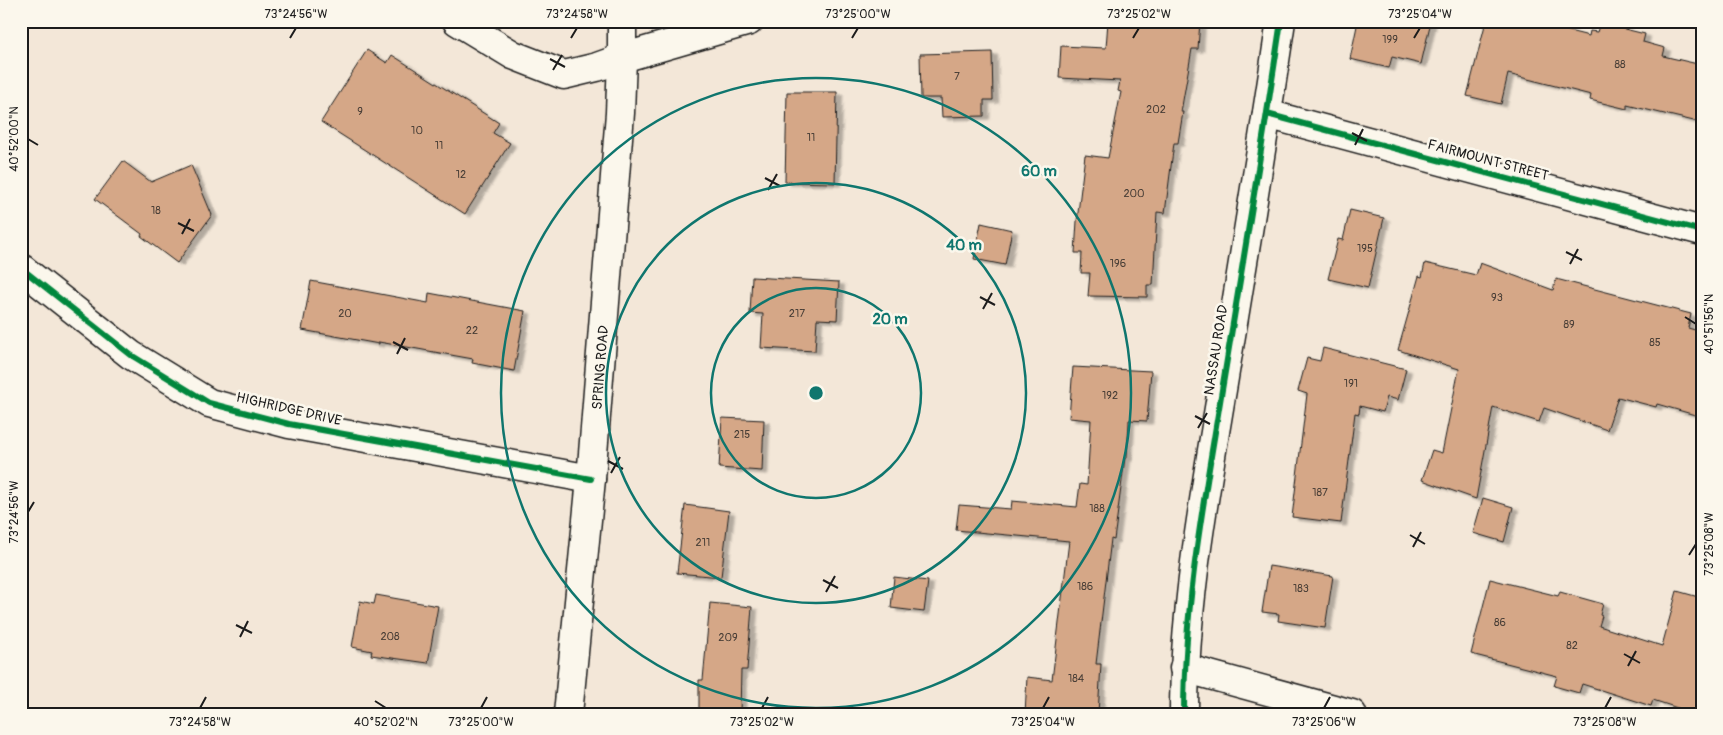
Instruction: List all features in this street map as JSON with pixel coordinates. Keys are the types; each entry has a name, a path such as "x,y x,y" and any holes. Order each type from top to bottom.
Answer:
{"street":[{"path":"457,21 513,55 564,75 597,67 749,21"},
{"name":"SPRING ROAD","path":"568,714 591,479 620,113 622,21"},
{"name":"NASSAU ROAD","path":"1184,714 1184,668 1198,536 1281,21"},
{"name":"FAIRMOUNT STREET","path":"1267,114 1702,231"},
{"name":"HIGHRIDGE DRIVE","path":"21,268 131,355 209,403 290,424 591,479"},
{"path":"1184,668 1352,714"}],"building":[{"path":"1108,21 1200,21 1198,49 1192,49 1181,112 1183,112 1178,143 1174,143 1165,213 1157,212 1153,285 1147,285 1147,297 1088,296 1090,273 1081,273 1082,253 1075,253 1085,155 1108,158 1121,92 1118,91 1120,81 1059,78 1061,46 1106,48"},
{"path":"1358,21 1431,21 1421,64 1392,57 1389,68 1350,59"},
{"path":"1486,21 1529,21 1589,36 1590,31 1597,32 1600,23 1645,34 1643,42 1665,48 1663,56 1702,65 1702,123 1627,105 1627,109 1590,100 1591,95 1508,74 1501,104 1467,96"},
{"path":"367,50 387,63 392,55 499,123 493,133 510,143 465,214 321,122"},
{"path":"992,52 993,100 984,100 984,116 942,117 941,98 921,98 920,54"},
{"path":"787,92 837,92 835,183 785,182"},
{"path":"123,161 151,182 191,165 212,215 177,263 95,199"},
{"path":"1350,210 1384,218 1368,288 1328,279 1338,239 1343,240"},
{"path":"981,223 1012,230 1005,265 974,259"},
{"path":"1425,263 1476,275 1480,263 1553,290 1556,279 1691,314 1688,328 1702,332 1702,417 1657,404 1656,407 1618,397 1607,430 1544,408 1539,422 1493,407 1476,499 1422,480 1432,450 1442,453 1459,369 1398,350 1419,276 1422,277"},
{"path":"752,277 839,282 837,320 817,319 815,351 761,348 763,314 750,313"},
{"path":"311,281 428,303 429,293 525,311 514,371 472,363 473,359 302,330"},
{"path":"1323,348 1406,369 1398,400 1387,397 1383,412 1360,406 1359,414 1355,413 1341,523 1292,517 1307,394 1298,391 1307,358 1320,361"},
{"path":"1073,367 1151,371 1147,421 1129,420 1127,458 1125,458 1114,540 1111,539 1096,664 1101,664 1098,714 1025,714 1027,677 1052,680 1069,541 956,530 959,505 1011,509 1012,501 1077,507 1080,484 1087,485 1091,420 1069,418"},
{"path":"722,418 764,420 762,471 719,468"},
{"path":"1483,498 1513,507 1504,542 1473,533"},
{"path":"685,505 729,511 721,577 677,573"},
{"path":"1269,566 1333,576 1325,628 1278,621 1279,614 1262,612"},
{"path":"894,577 928,581 924,612 891,608"},
{"path":"1490,579 1558,596 1560,592 1603,604 1599,626 1662,646 1677,591 1702,598 1702,714 1696,714 1653,700 1651,706 1582,684 1579,693 1554,686 1557,676 1471,654"},
{"path":"376,595 438,606 428,663 371,655 372,651 352,647 360,601 374,604"},
{"path":"710,603 752,607 747,670 741,670 740,714 699,714 699,680 703,680"}],"cycle path":[{"path":"1184,714 1187,635 1196,557 1281,21"},
{"path":"1267,114 1702,231"},
{"path":"21,268 131,355 209,403 289,424 591,479"}]}
